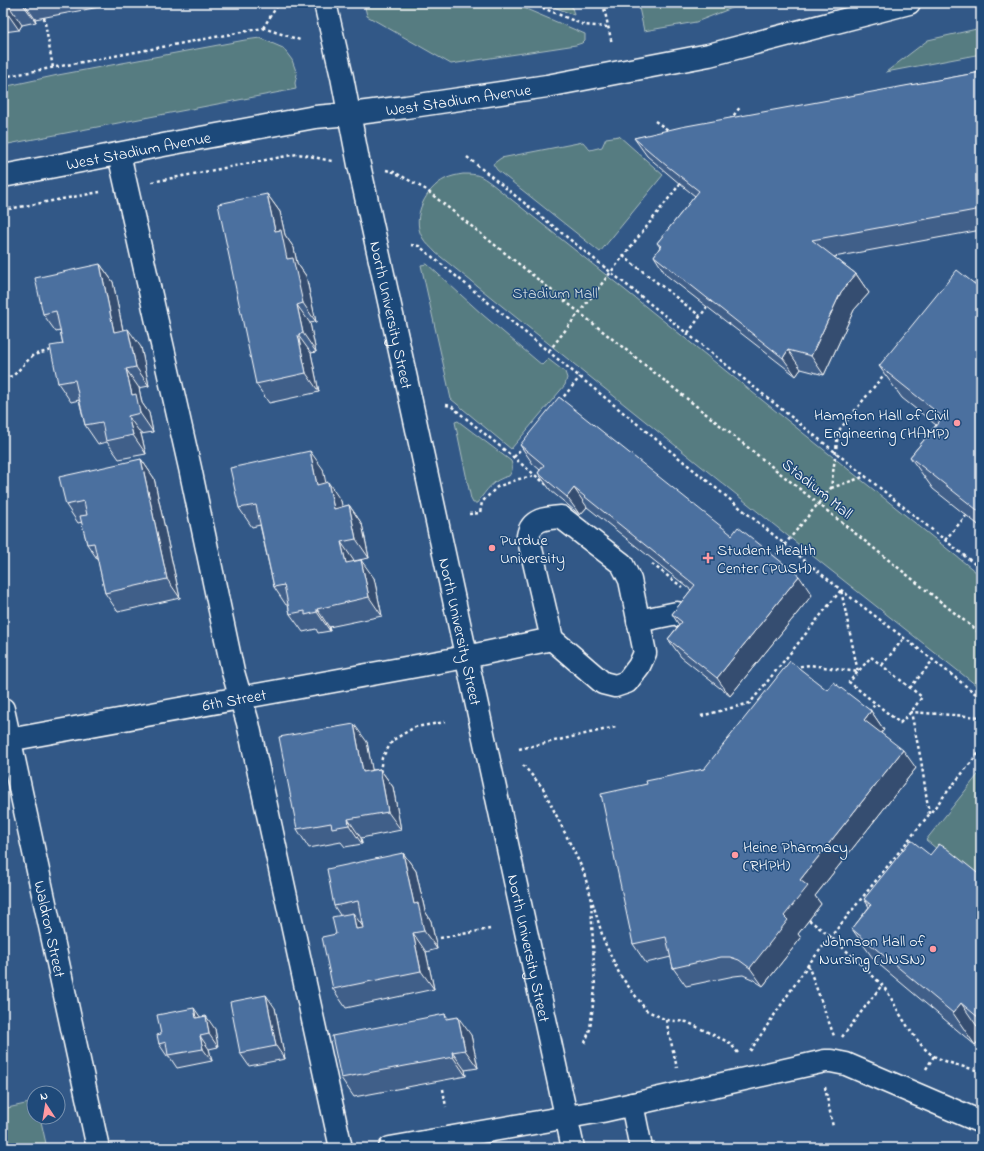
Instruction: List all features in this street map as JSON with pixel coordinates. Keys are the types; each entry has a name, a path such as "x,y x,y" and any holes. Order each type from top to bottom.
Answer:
{"street":[{"name":"North University Street","path":"325,3 573,1148"},
{"name":"West Stadium Avenue","path":"3,176 315,117 427,104 548,86 709,55 910,3"},
{"path":"119,154 190,468 233,672 248,723 341,1148"},
{"path":"561,517 622,564 630,580 645,652 639,666 627,682 615,686 602,683 552,639 528,536 530,528 537,522 549,518 561,517"},
{"path":"638,621 677,613 692,623"},
{"name":"6th Street","path":"6,741 466,657 552,639"},
{"name":"Waldron Street","path":"3,709 6,741 98,1148"},
{"path":"390,1148 602,1111 831,1060 846,1064 981,1122"},
{"path":"632,1104 641,1148"}],"path":[{"path":"263,28 279,3"},
{"path":"531,3 584,24 608,27"},
{"path":"603,3 612,44"},
{"path":"44,17 53,68"},
{"path":"3,77 263,28 300,40"},
{"path":"727,124 741,106"},
{"path":"655,121 674,134"},
{"path":"3,210 297,154 312,156 324,160"},
{"path":"467,157 981,569"},
{"name":"Stadium Mall","path":"394,172 425,189 981,634"},
{"path":"548,351 680,184"},
{"path":"411,245 419,246 841,590 981,698"},
{"path":"623,256 700,316"},
{"path":"968,285 981,283"},
{"path":"688,333 707,307"},
{"path":"3,378 13,376 33,355 56,349"},
{"path":"771,562 830,488 840,429 889,369"},
{"path":"556,406 580,377"},
{"path":"446,405 451,406 553,489"},
{"path":"514,458 528,440"},
{"path":"469,514 480,512 482,502 497,487 520,479 536,476"},
{"path":"830,488 866,476"},
{"path":"945,540 966,516"},
{"path":"647,560 685,589"},
{"path":"701,716 750,703 841,590"},
{"path":"841,590 858,672"},
{"path":"882,666 904,638"},
{"path":"871,657 882,666 922,697 911,712 900,723 849,682 871,657"},
{"path":"910,688 933,660"},
{"path":"794,667 810,665 858,672"},
{"path":"778,668 786,668"},
{"path":"866,716 876,703"},
{"path":"911,712 981,717"},
{"path":"911,712 921,760 929,814"},
{"path":"379,777 382,758 393,740 415,727 445,722"},
{"path":"519,748 616,727"},
{"path":"747,1054 808,964 981,750"},
{"path":"523,764 543,788 582,870 604,941 620,975 646,1010 666,1020 687,1022 694,1025 730,1043 739,1054"},
{"path":"585,1043 590,1029 595,988 591,896"},
{"path":"809,920 831,937 882,985 890,995 911,1030 922,1045 934,1056 959,1066 981,1071"},
{"path":"440,938 490,929"},
{"path":"808,964 834,1036"},
{"path":"841,1038 882,985"},
{"path":"666,1020 683,1092"},
{"path":"978,1041 981,1044"},
{"path":"924,1072 934,1056"},
{"path":"824,1082 834,1127"},
{"path":"443,1089 446,1107"}],"shaded area":[{"name":"Purdue University","path":"3,3 981,3 981,1148 3,1148"}],"green space":[{"path":"364,3 512,3 585,34 585,40 576,45 451,64 367,16"},
{"path":"544,3 571,3 574,15"},
{"path":"638,3 745,3 696,22 644,31"},
{"path":"981,28 981,54 886,72 928,40"},
{"path":"260,38 283,48 292,60 297,74 295,83 296,89 3,145 3,87 58,75"},
{"path":"619,136 663,175 600,252 497,170 493,164 501,158 583,142 590,150 602,147 606,138"},
{"name":"Stadium Mall","path":"463,174 479,176 492,184 981,576 981,689 824,565 436,253 422,237 418,221 419,212 426,196 438,183 450,177"},
{"path":"427,264 483,315 542,365 548,359 565,372 567,378 565,385 511,449 451,399 421,265"},
{"path":"458,421 512,463 512,470 509,476 494,483 477,503 473,503 471,499 455,422"},
{"path":"981,771 981,890 971,877 926,840"},
{"path":"26,1104 26,1125 42,1125 47,1148 3,1148 3,1109"}],"building":[{"path":"981,72 981,209 812,240 856,274 841,292 811,356 788,350 783,358 654,256 661,246 657,243 699,191 634,138 681,127"},
{"path":"267,194 275,231 281,230 287,259 293,258 303,303 297,305 303,333 298,335 306,373 256,384 218,204"},
{"path":"100,264 114,332 128,329 136,367 126,369 132,395 136,394 140,413 128,416 133,435 106,441 102,422 85,425 75,380 58,383 50,346 63,344 56,311 43,314 35,278"},
{"path":"957,270 981,289 981,513 910,457 943,417 879,366"},
{"name":"Student Health Center (PUSH)","path":"559,397 732,535 738,527 799,576 717,678 668,639 682,622 672,614 695,585 574,488 567,497 538,473 544,465 520,445"},
{"path":"310,451 317,485 328,482 334,509 349,505 356,539 341,542 346,563 361,560 369,597 317,609 317,612 305,615 305,611 290,614 284,585 274,587 256,505 239,508 230,468"},
{"path":"141,459 167,579 105,593 94,543 87,544 80,516 87,515 84,501 66,505 59,477"},
{"name":"Heine Pharmacy (RHPH)","path":"790,661 827,690 833,682 871,711 864,720 903,750 800,880 808,886 784,916 788,920 750,968 739,960 730,957 721,957 673,968 666,937 633,944 601,794 647,784 646,781 704,769"},
{"path":"354,724 363,772 380,769 388,812 348,819 349,825 332,828 331,823 297,829 279,737"},
{"name":"Johnson Hall of Nursing (JNSN)","path":"911,840 930,855 939,844 981,876 981,1016 979,1018 961,1003 953,1013 852,929 871,905 864,899"},
{"path":"403,853 414,904 418,903 424,931 413,933 421,971 333,989 322,937 336,934 332,917 353,913 356,929 363,928 358,901 334,906 327,869"},
{"path":"266,995 276,1046 240,1053 230,1002"},
{"path":"194,1008 196,1018 206,1016 209,1034 200,1036 203,1049 168,1055 166,1042 159,1044 157,1035 161,1034 157,1015"},
{"path":"445,1014 446,1019 458,1017 465,1050 452,1052 453,1057 341,1078 332,1036"}],"place":[{"name":"Hampton Hall of Civil Engineering (HAMP)","path":"957,423"},
{"name":"Purdue University","path":"492,548"},
{"name":"Student Health Center (PUSH)","path":"708,558"},
{"name":"Heine Pharmacy (RHPH)","path":"735,855"},
{"name":"Johnson Hall of Nursing (JNSN)","path":"933,949"}]}
